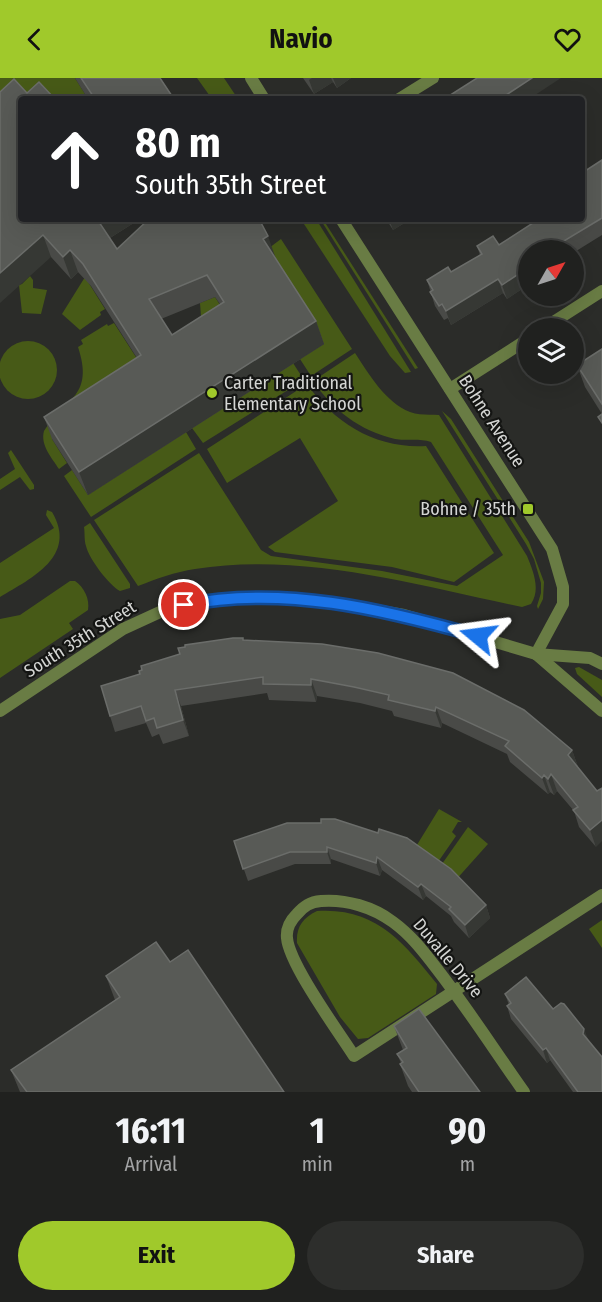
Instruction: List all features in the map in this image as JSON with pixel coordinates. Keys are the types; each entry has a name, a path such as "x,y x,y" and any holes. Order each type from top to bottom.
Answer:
{"street":[{"path":"251,78 262,96"},
{"path":"404,96 433,78"},
{"name":"Bohne Avenue","path":"343,222 552,549 562,587 562,604 536,654"},
{"path":"560,318 602,291"},
{"path":"450,389 518,345"},
{"name":"South 35th Street","path":"0,711 123,629 160,612 184,605 217,600 271,597 335,603 404,615 536,654"},
{"path":"536,654 590,658 602,664"},
{"path":"536,654 602,711"},
{"path":"455,992 602,895"},
{"name":"Duvalle Drive","path":"455,992 354,1056 292,958 286,936 290,921 311,902 333,900 376,911 393,922 415,941 455,992 525,1092"}],"green space":[{"path":"0,78 75,78 86,96 18,96 18,102 0,122"},
{"path":"197,78 224,78 236,96 210,96"},
{"path":"318,222 411,372 405,373 390,356 304,224"},
{"path":"322,222 325,222 418,368 415,369"},
{"path":"281,239 352,349 311,376 300,359 324,344 269,248"},
{"path":"30,276 33,280 33,288 47,290 41,314 22,313 19,285"},
{"path":"85,277 105,309 100,312 101,315 80,330 62,314"},
{"path":"215,297 229,319 203,343 200,303"},
{"path":"114,323 145,371 52,439 67,463 59,469 45,446 44,431 76,395 80,386 83,376 78,347 83,344 81,340 107,324 108,326"},
{"path":"28,341 44,346 52,354 57,370 52,386 44,394 28,399 12,394 4,386 -1,370 4,354 12,346"},
{"path":"355,353 378,387 393,402 414,413 439,415 527,556 536,586 531,604 522,607 359,573 277,565 236,565 195,569 138,586 94,520 199,453 261,550 271,556 382,571 457,586 503,555 431,442 395,439 359,425 338,410 313,381"},
{"path":"293,363 304,380 203,443 192,428"},
{"path":"307,384 331,411 359,431 391,443 426,446 494,553 454,582 392,567 275,552 268,547 338,501 300,438 227,483 207,449"},
{"path":"442,411 451,419 529,542 544,582 543,599 538,609 541,583 534,559"},
{"path":"186,432 196,449 91,517 64,476 72,470 88,495"},
{"path":"11,450 34,485 34,489 30,490 20,477 0,490 0,479 15,469 8,453"},
{"path":"47,510 52,512 59,528 59,541 55,553 48,564 37,573 0,597 0,563 54,528 46,515"},
{"path":"90,523 130,584 130,588 120,591 116,588 105,578 91,558 85,544 84,527"},
{"path":"70,581 75,581 84,590 88,610 69,623 73,629 0,678 0,619 20,615"},
{"path":"579,667 602,680 602,697 577,674 575,668"},
{"path":"439,809 462,822 458,822 452,832 456,836 438,862 412,853"},
{"path":"468,827 488,844 454,882 442,864"},
{"path":"317,911 338,911 356,915 387,931 413,955 437,984 436,994 368,1038 358,1039 340,1017 297,943 301,924"},
{"path":"602,920 602,948 589,929"}],"building":[{"path":"81,78 160,78 172,96 93,96"},
{"path":"477,78 532,78 505,96 449,96"},
{"path":"14,79 27,93 39,82 52,96 18,96 18,222 99,222 117,249 146,222 261,222 268,236 263,239 316,321 79,472 44,417 141,355 83,264 70,250 63,257 43,235 0,273 0,92","holes":["207,275 224,302 172,335 149,299"]},
{"path":"602,160 602,218 566,240 518,240 518,274 502,285 498,279 446,311 442,304 439,306 430,292 433,290 427,280 448,267 451,272 482,254 477,246 493,236 499,245 534,222 585,222 585,171"},
{"path":"602,349 602,404 584,376 584,361"},
{"path":"233,638 322,644 378,653 453,673 524,710 572,750 568,755 597,791 602,788 602,820 590,830 573,810 578,807 551,774 548,779 544,775 542,778 505,746 509,741 436,707 435,711 388,700 389,695 354,687 311,679 311,685 263,684 263,677 175,690 183,720 157,728 154,718 146,721 141,706 110,716 101,686 140,674 141,666 180,654 178,648 185,647 185,645"},
{"path":"321,819 335,819 378,833 379,829 407,838 451,869 486,905 465,925 449,909 451,907 421,884 418,887 377,857 376,863 327,847 327,852 290,852 243,869 234,841 287,823 321,823"},
{"path":"156,942 170,962 188,950 284,1092 27,1092 11,1070 120,997 106,976"},
{"path":"526,977 553,1009 561,1003 564,1004 584,1029 583,1034 602,1057 602,1092 578,1092 546,1048 543,1050 507,1006 511,1003 505,994"},
{"path":"419,1009 480,1092 419,1092 400,1064 403,1062 397,1054 407,1048 394,1026"}],"place":[{"name":"Carter Traditional Elementary School","path":"212,393"},
{"name":"Bohne / 35th","path":"528,509"}],"route":[{"path":"184,605 208,600 271,597 335,603 404,615 478,636"}]}
